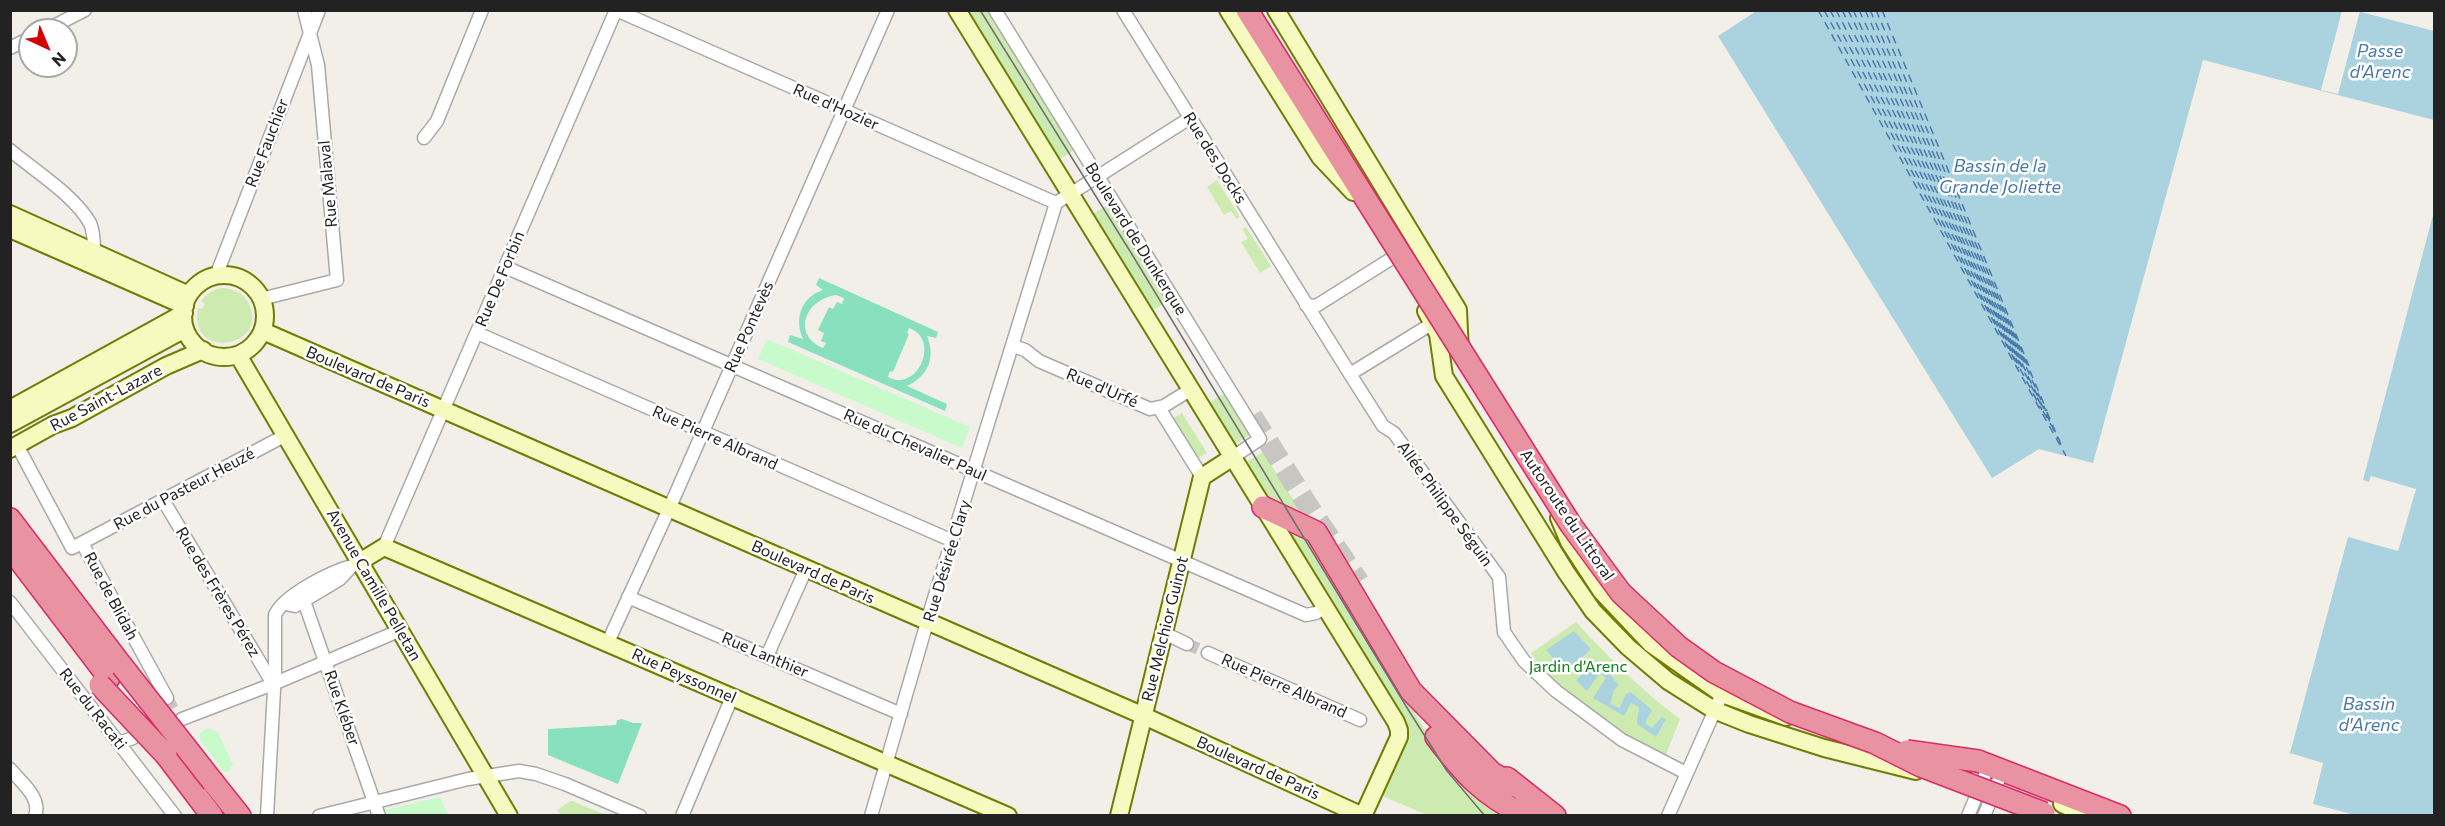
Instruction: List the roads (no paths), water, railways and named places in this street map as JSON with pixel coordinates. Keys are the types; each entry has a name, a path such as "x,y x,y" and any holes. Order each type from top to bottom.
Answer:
{"highway":[{"path":"1247,10 1306,98"},
{"path":"1262,10 1306,98"},
{"name":"Autoroute du Littoral","path":"1306,98 1391,247 1571,525 1621,593 1679,647 1714,672 1790,711 1875,743 1921,765 2050,816"},
{"path":"1263,507 1310,528 1320,537 1411,691 1445,728 1555,816"},
{"path":"10,519 109,678"},
{"path":"10,548 212,816"},
{"path":"10,562 109,678"},
{"path":"10,571 109,678 213,782 240,816"},
{"path":"1359,582 1411,666 1445,728 1457,765 1476,785 1495,799 1526,816"},
{"path":"130,706 166,755"},
{"path":"1875,743 1913,752 1970,758 2120,816"}],"street":[{"path":"69,18 85,10"},
{"name":"Rue Malaval","path":"261,299 337,280 318,65 304,10"},
{"name":"Rue Fauchier","path":"216,276 319,10"},
{"path":"424,138 437,121 482,10"},
{"name":"Rue Pontevès","path":"608,642 669,509 888,10"},
{"name":"Boulevard de Dunkerque","path":"957,10 1063,199 1233,457 1400,730 1399,737 1363,816"},
{"name":"Boulevard de Dunkerque","path":"995,10 1260,440 1233,457"},
{"name":"Rue des Docks","path":"1123,10 1350,374"},
{"path":"1228,10 1320,157 1348,185 1391,247 1433,323 1444,376 1586,602 1610,629 1647,664 1675,686 1714,710 1749,724 1824,748 1939,777 2041,816"},
{"path":"1276,10 1458,310 1463,364 1556,513 1569,542 1601,591 1651,644 1722,694 1762,710 1992,777 2089,816"},
{"name":"Rue d'Hozier","path":"616,11 844,110 1063,199"},
{"name":"Rue De Forbin","path":"384,547 616,11"},
{"path":"1063,199 1190,118"},
{"path":"10,150 72,201 90,224 94,236 94,251"},
{"name":"Rue Désirée Clary","path":"871,816 1013,346 1063,199"},
{"path":"10,214 94,251 186,311"},
{"path":"10,229 186,311"},
{"path":"1306,305 1316,306 1391,247 1416,243"},
{"name":"Rue du Chevalier Paul","path":"505,267 1306,615 1325,608"},
{"path":"216,276 231,276 244,280 255,288 261,299 265,310 263,331 253,346 238,355 220,357 203,350 190,339 186,311 197,286 216,276"},
{"path":"10,409 186,311"},
{"path":"10,424 186,311"},
{"path":"1350,374 1433,323"},
{"name":"Boulevard de Paris","path":"263,331 1144,716 1363,816"},
{"name":"Rue Pierre Albrand","path":"477,333 953,541"},
{"name":"Rue d'Urfé","path":"1013,346 1025,350 1039,361 1150,409 1159,408 1190,390"},
{"name":"Rue Saint-Lazare","path":"14,447 166,366 203,350"},
{"name":"Avenue Camille Pelletan","path":"238,355 286,435 356,563 400,630 482,777 509,816"},
{"name":"Allée Philippe Séguin","path":"1350,374 1383,426 1394,434 1499,577 1504,632 1524,661 1556,692 1622,740 1686,773"},
{"path":"1159,408 1202,477 1233,457"},
{"name":"Rue du Pasteur Heuzé","path":"82,543 286,435"},
{"name":"Rue de Blidah","path":"14,447 72,548 82,543 167,698"},
{"name":"Rue Melchior Guinot","path":"1119,816 1202,477"},
{"name":"Rue des Frères Pérez","path":"163,500 273,684"},
{"path":"267,816 275,615 290,597 336,570 356,563 384,547"},
{"name":"Rue Peyssonnel","path":"384,547 1008,816"},
{"path":"281,607 295,606 304,601 340,579 356,563"},
{"path":"767,656 806,568"},
{"name":"Rue Lanthier","path":"628,597 901,714"},
{"name":"Rue Kléber","path":"304,601 379,816"},
{"name":"Rue du Racati","path":"10,603 175,816"},
{"path":"182,719 273,684 400,630"},
{"path":"1164,633 1187,644"},
{"name":"Rue Pierre Albrand","path":"1208,653 1360,720"},
{"path":"1668,816 1722,694"},
{"path":"682,816 732,697"},
{"path":"119,743 133,738"},
{"path":"10,769 35,800 37,810 35,816"},
{"path":"319,816 374,801 512,771 536,774 640,816"},
{"path":"1968,816 1985,794 1992,777"},
{"path":"1984,816 1985,794"}],"water":[{"name":"Bassin de la Grande Joliette","path":"1758,10 2357,11 2434,31 2434,120 2203,60 2093,463 2039,449 1992,478 1718,36"},
{"name":"Bassin d'Arenc","path":"2434,211 2434,815 2355,815 2313,804 2323,763 2290,753 2348,537 2398,551 2416,489 2371,476 2369,482 2363,480"},
{"path":"1574,631 1591,649 1566,673 1546,650"},
{"path":"1597,660 1619,685 1614,690 1610,704 1620,708 1626,694 1631,692 1652,710 1645,723 1652,728 1662,717 1666,719 1656,737 1637,724 1639,707 1631,703 1624,716 1593,698 1606,678 1600,673 1587,691 1576,680"}],"tunnel":[{"path":"1252,416 1359,582"},
{"path":"1187,644 1208,653"},
{"path":"167,698 179,720"}],"tram line":[{"path":"980,10 1133,256 1409,711 1447,771 1485,816"}],"water label":[{"name":"Passe d'Arenc","path":"2380,61"}],"park label":[{"name":"Jardin d’Arenc","path":"1578,667"}]}
